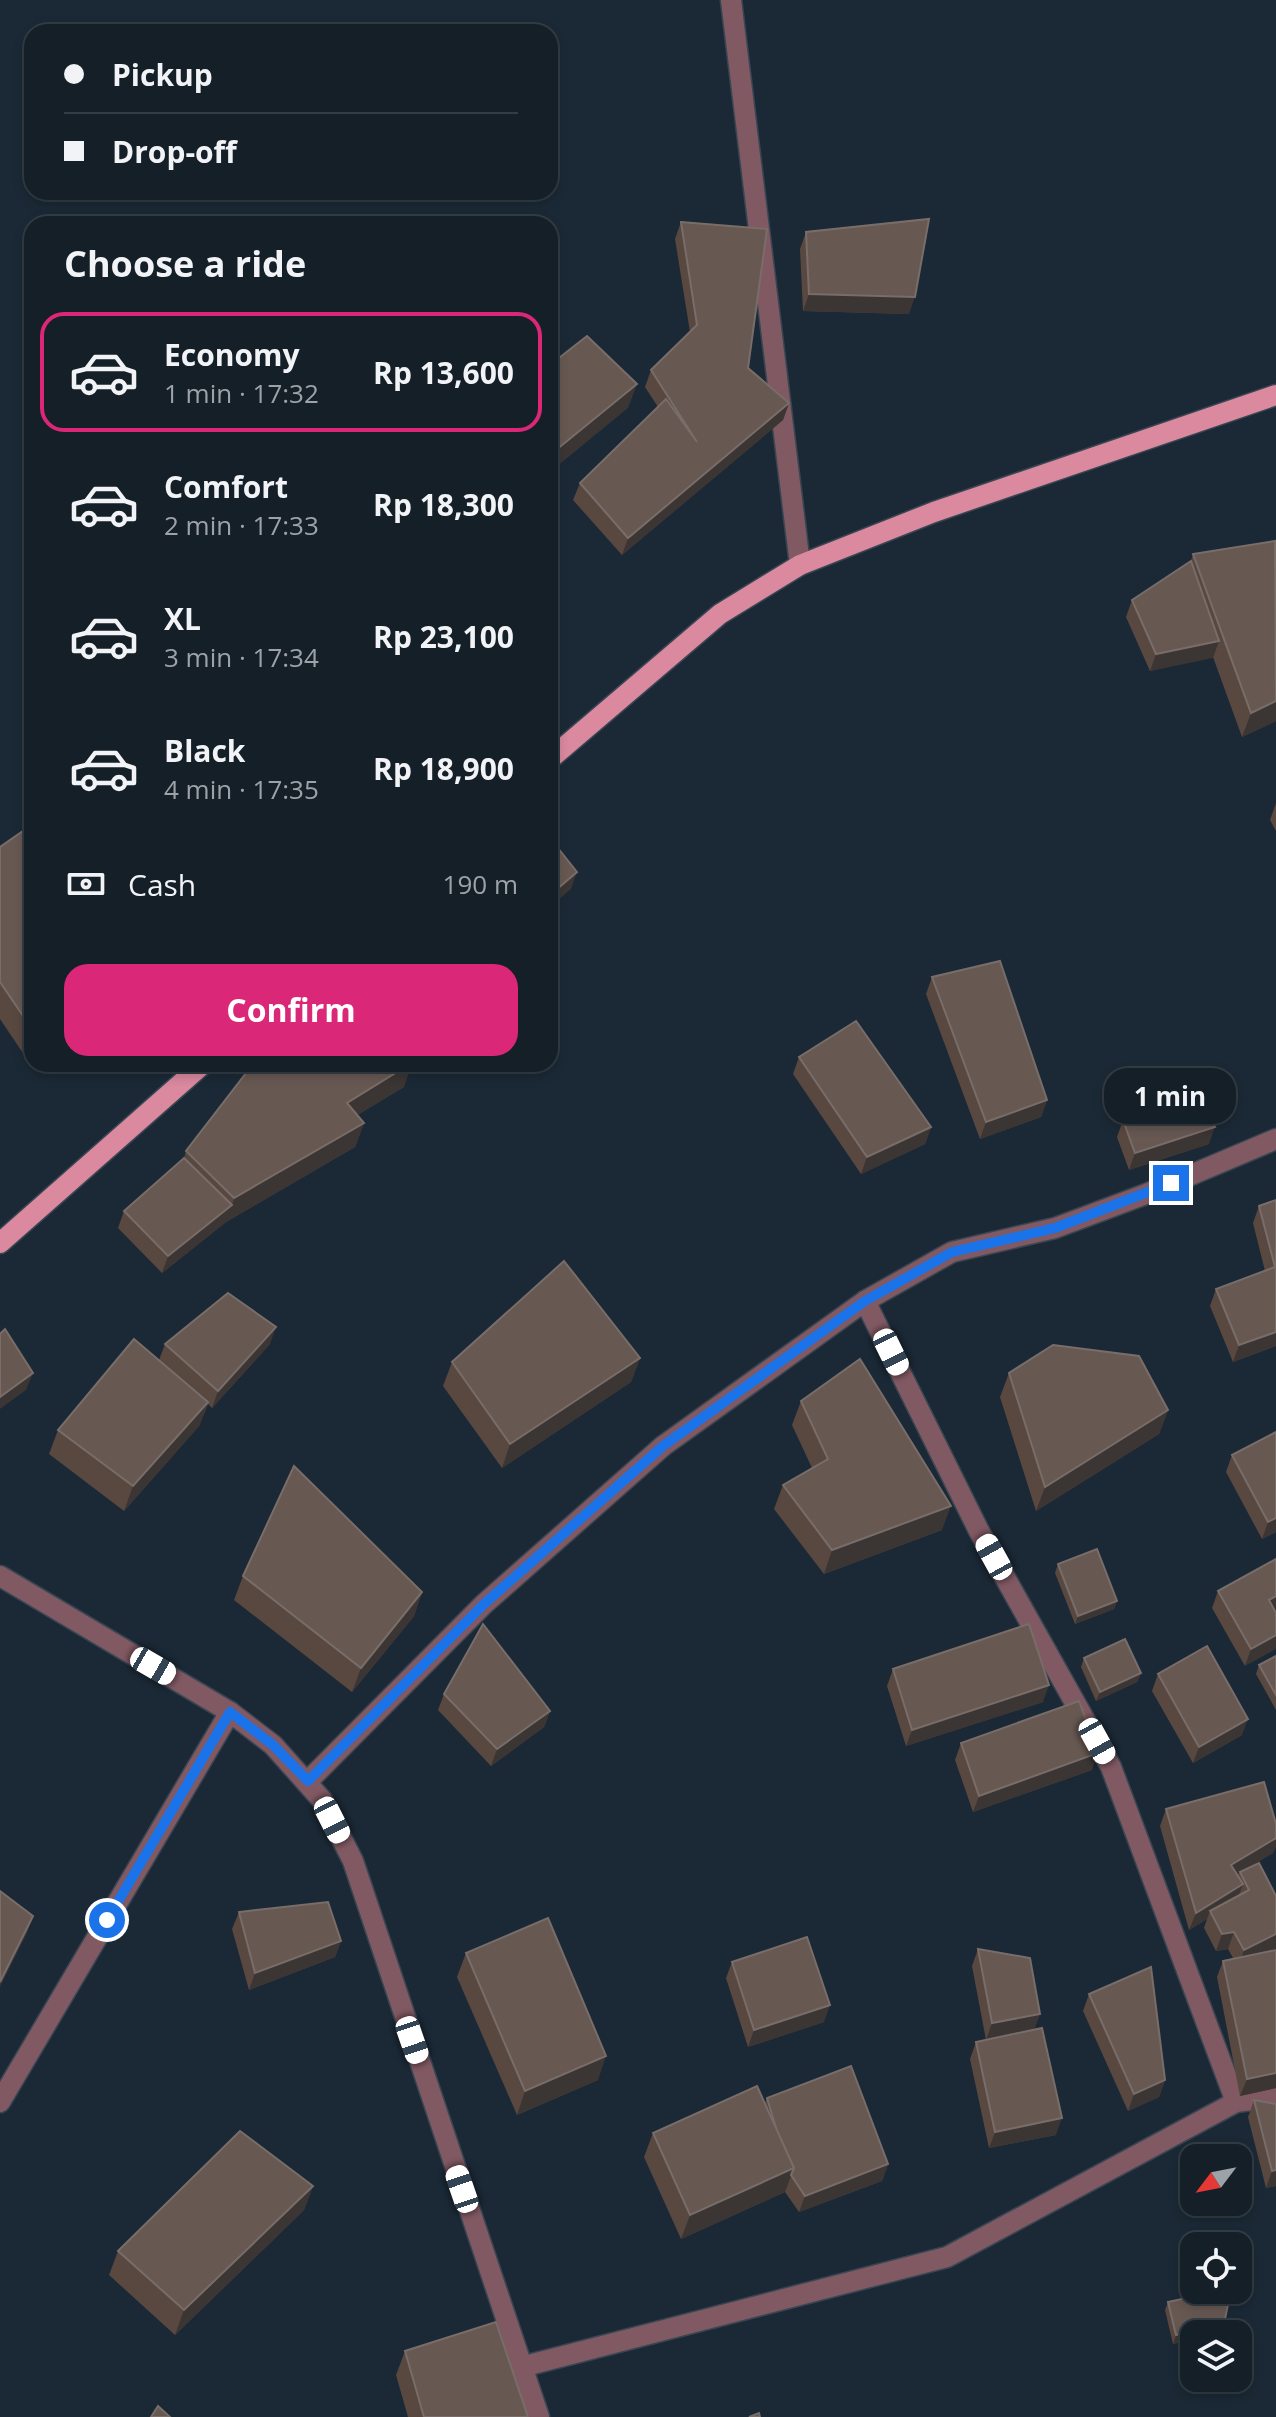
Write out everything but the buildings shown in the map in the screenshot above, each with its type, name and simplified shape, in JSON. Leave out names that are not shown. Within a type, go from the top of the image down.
[{"type":"main road","points":[[558,752],[720,614],[800,565],[934,512],[1276,395]]},
{"type":"main road","points":[[0,1243],[194,1072]]},
{"type":"street","points":[[731,0],[800,565]]},
{"type":"street","points":[[308,1781],[484,1604],[663,1446],[865,1301],[952,1252],[1055,1228],[1146,1194],[1276,1139]]},
{"type":"street","points":[[865,1301],[979,1531],[1111,1767],[1236,2102]]},
{"type":"street","points":[[0,1576],[230,1712],[273,1745],[322,1800],[353,1861],[539,2417]]},
{"type":"street","points":[[0,2102],[230,1712]]},
{"type":"street","points":[[521,2367],[947,2257],[1236,2102],[1276,2097]]},
{"type":"route","points":[[107,1920],[230,1712],[273,1745],[308,1781],[484,1604],[663,1446],[865,1301],[952,1252],[1055,1228],[1171,1183]]}]
